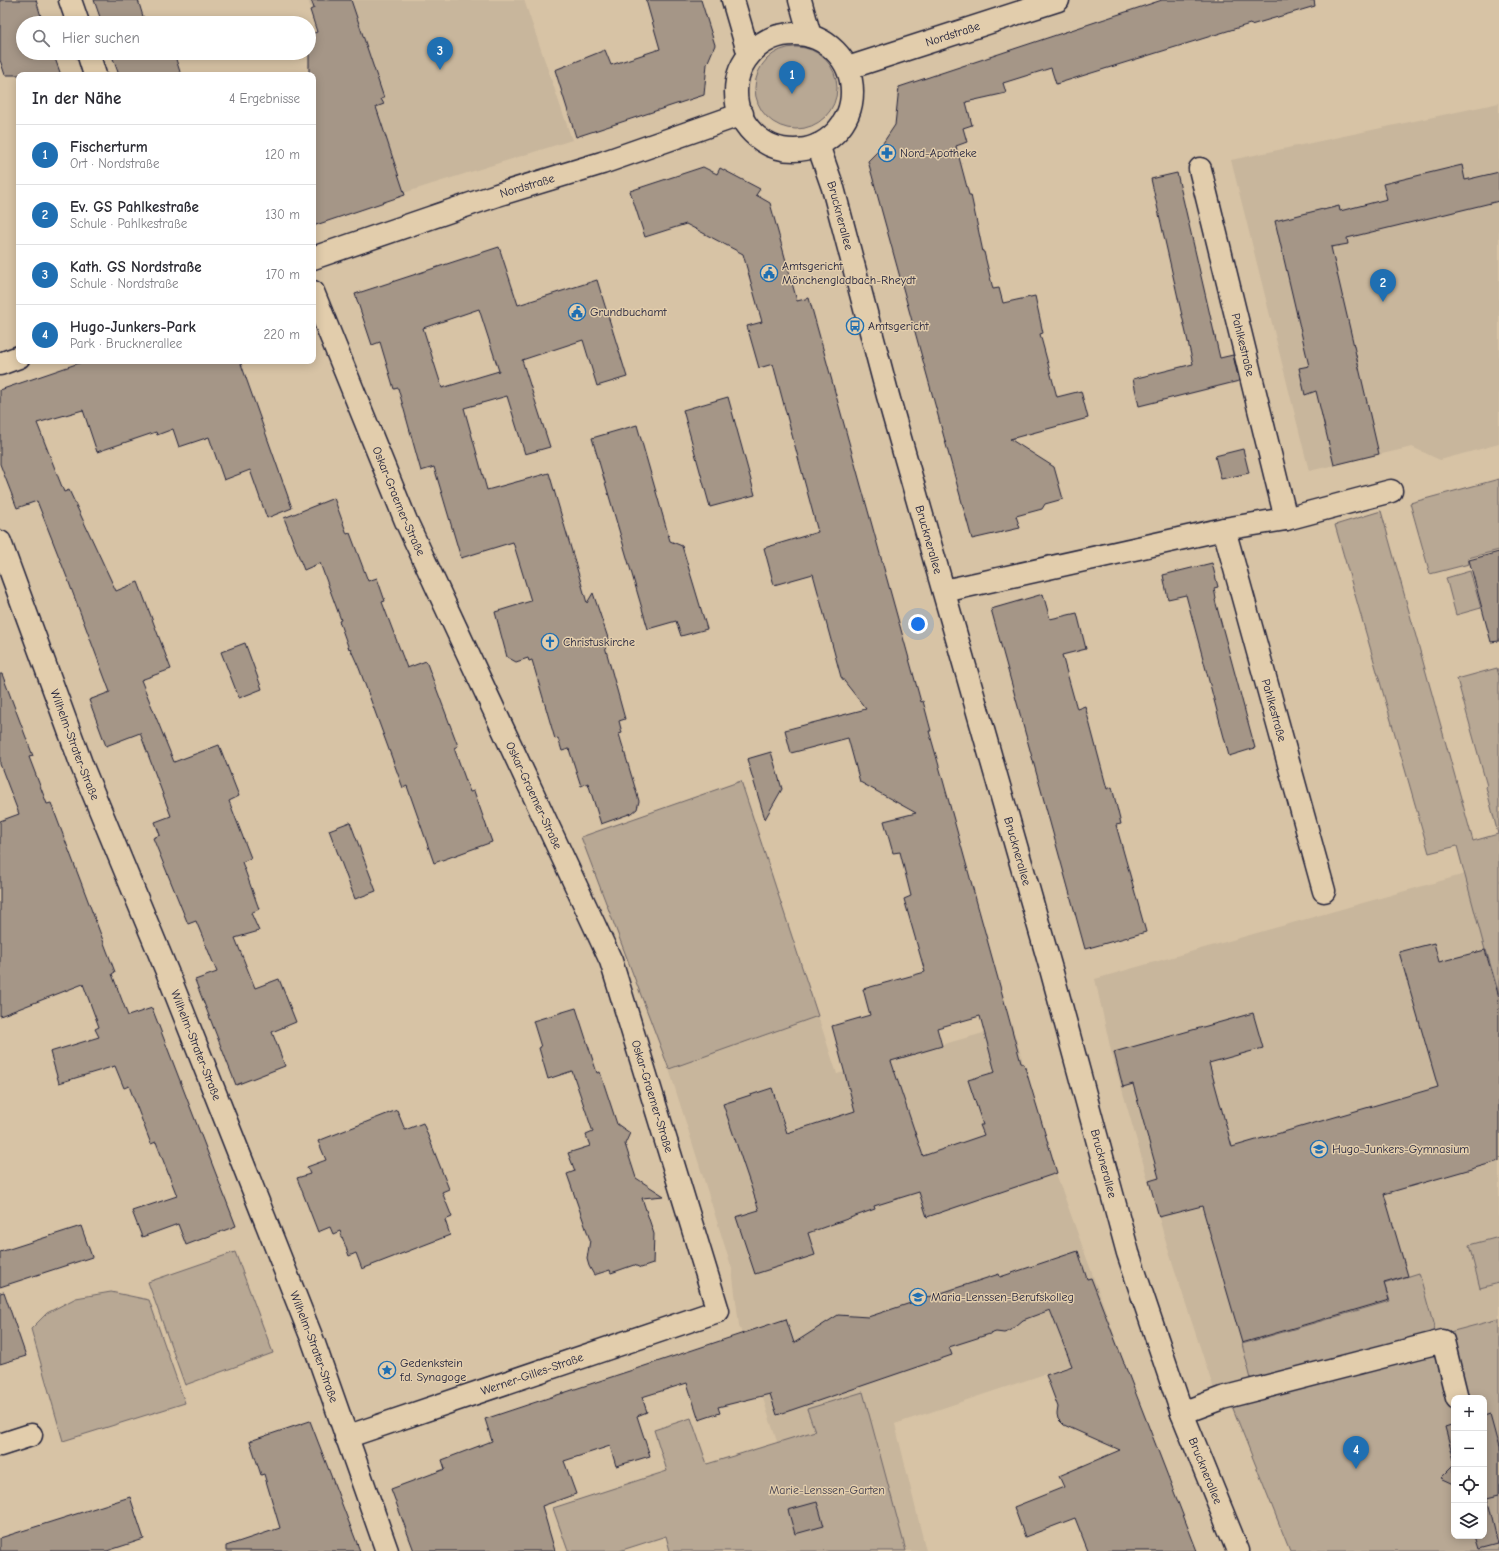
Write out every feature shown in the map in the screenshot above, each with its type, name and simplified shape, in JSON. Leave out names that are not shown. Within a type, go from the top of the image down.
[{"type":"street","points":[[70,0],[76,16]]},
{"type":"street","points":[[733,0],[749,55]]},
{"type":"street","points":[[800,0],[810,36]]},
{"type":"street","name":"Nordstraße","points":[[848,68],[1058,0]]},
{"type":"street","points":[[792,34],[810,36],[826,42],[839,53],[848,68],[853,86],[851,104],[845,121],[833,135],[818,145],[799,150],[780,148],[763,141],[749,128],[736,97],[737,82],[741,68],[749,55],[760,44],[774,37],[792,34]]},
{"type":"street","points":[[90,60],[94,72]]},
{"type":"street","name":"Nordstraße","points":[[316,257],[497,195],[602,164],[742,114]]},
{"type":"street","name":"Brucknerallee","points":[[818,145],[833,188],[888,396],[1049,962],[1128,1253],[1182,1413],[1238,1551]]},
{"type":"street","name":"Pahlkestraße","points":[[1200,169],[1286,519]]},
{"type":"street","name":"Oskar-Graemer-Straße","points":[[316,299],[406,521],[611,961],[718,1311]]},
{"type":"street","points":[[0,364],[16,358]]},
{"type":"street","points":[[944,591],[1224,529],[1286,519],[1391,492]]},
{"type":"street","name":"Pahlkestraße","points":[[1224,529],[1324,891]]},
{"type":"street","name":"Wilhelm-Strater-Straße","points":[[0,542],[82,766],[170,981],[313,1341],[387,1551]]},
{"type":"street","name":"Werner-Gilles-Straße","points":[[346,1437],[718,1311]]},
{"type":"street","points":[[1182,1413],[1222,1398],[1443,1341],[1456,1395]]},
{"type":"street","points":[[0,1445],[31,1434]]},
{"type":"shaded area","points":[[308,0],[524,0],[572,140],[375,202],[316,24],[316,16],[313,16]]},
{"type":"shaded area","points":[[1499,103],[1499,444],[1440,460],[1412,447],[1309,471],[1231,160]]},
{"type":"shaded area","name":"Hugo-Junkers-Gymnasium","points":[[1465,874],[1499,994],[1499,1319],[1215,1393],[1167,1246],[1111,1051],[1095,979]]},
{"type":"shaded area","name":"Maria-Lenssen-Berufskolleg","points":[[818,1016],[837,1074],[1012,1025],[1057,1176],[1119,1348],[895,1424],[926,1551],[729,1551],[783,1460],[739,1325],[732,1269],[669,1069]]},
{"type":"green space","points":[[796,47],[812,50],[825,59],[834,72],[837,88],[834,104],[825,117],[812,126],[796,129],[780,126],[767,117],[758,104],[755,88],[758,72],[767,59],[780,50]]},
{"type":"green space","points":[[1499,479],[1499,550],[1468,558],[1469,564],[1430,574],[1410,503]]},
{"type":"green space","points":[[1381,511],[1473,841],[1498,834],[1487,786],[1457,679],[1497,668],[1499,676],[1499,994],[1485,950],[1457,846],[1429,853],[1335,525]]},
{"type":"green space","points":[[1470,571],[1481,608],[1456,615],[1446,578]]},
{"type":"green space","points":[[741,781],[818,1016],[669,1069],[581,837]]},
{"type":"green space","points":[[1499,1237],[1499,1283],[1480,1288],[1469,1245]]},
{"type":"green space","points":[[235,1252],[273,1353],[185,1385],[148,1282]]},
{"type":"green space","points":[[1419,1273],[1436,1334],[1252,1383],[1242,1344],[1390,1301],[1384,1284]]},
{"type":"green space","points":[[111,1292],[149,1300],[185,1403],[63,1441],[31,1329],[47,1313],[76,1298]]},
{"type":"green space","points":[[1499,1319],[1499,1551],[1290,1551],[1226,1391]]},
{"type":"green space","name":"Marie-Lenssen-Garten","points":[[863,1392],[906,1551],[670,1551],[666,1536],[619,1551],[568,1551],[553,1508],[667,1471],[654,1430],[691,1418],[707,1464],[815,1431],[807,1409]]},
{"type":"building","points":[[0,0],[36,0],[41,16],[16,16],[16,60],[56,60],[60,72],[16,72],[16,75],[5,75],[0,60]]},
{"type":"building","points":[[94,0],[138,0],[143,16],[100,16]]},
{"type":"building","points":[[311,0],[351,0],[384,98],[381,99],[384,104],[376,107],[405,195],[316,225],[316,72],[309,72],[309,60],[316,60],[316,16],[312,16],[310,10],[314,8]]},
{"type":"building","points":[[646,0],[701,0],[715,45],[707,64],[704,95],[576,137],[555,70],[605,50],[611,65],[660,49]]},
{"type":"building","points":[[1162,0],[1314,0],[1315,6],[1251,25],[1250,24],[1056,84],[1051,68],[1003,83],[1006,93],[966,102],[972,125],[963,128],[967,142],[956,146],[969,195],[971,195],[983,252],[993,289],[999,288],[1003,303],[1035,296],[1043,333],[1040,334],[1057,397],[1081,391],[1088,418],[1010,439],[1054,467],[1063,499],[1045,504],[1042,509],[1016,516],[1020,528],[972,539],[868,161],[877,152],[895,125],[899,87]]},
{"type":"building","points":[[114,60],[176,60],[180,72],[118,72]]},
{"type":"building","points":[[1462,165],[1465,180],[1499,172],[1499,201],[1347,238],[1348,244],[1331,247],[1379,454],[1334,465],[1316,391],[1305,395],[1299,368],[1309,366],[1275,221],[1339,206],[1340,211],[1387,199],[1383,184]]},
{"type":"building","points":[[703,167],[717,174],[720,168],[760,189],[756,195],[770,203],[797,301],[809,298],[921,702],[923,701],[931,731],[929,731],[1021,1063],[1024,1064],[1057,1173],[927,1217],[919,1192],[874,1206],[875,1209],[808,1233],[815,1255],[755,1274],[736,1217],[759,1210],[723,1104],[772,1088],[787,1133],[855,1111],[832,1026],[870,1015],[863,989],[925,972],[904,899],[911,896],[900,852],[893,853],[884,821],[916,813],[860,782],[848,738],[791,753],[785,730],[866,709],[841,677],[813,574],[774,585],[764,548],[818,532],[773,364],[759,368],[747,326],[762,322],[743,254],[686,224],[645,237],[630,191]],"holes":[[[980,1016],[995,1072],[968,1080],[983,1125],[980,1125],[984,1135],[923,1156],[891,1061],[942,1046],[937,1028]]]},
{"type":"building","points":[[1177,173],[1220,358],[1233,355],[1239,381],[1139,406],[1133,379],[1193,364],[1151,179]]},
{"type":"building","points":[[499,247],[518,305],[597,280],[627,377],[597,386],[583,340],[522,360],[550,447],[525,454],[507,396],[464,408],[487,490],[549,473],[587,603],[593,593],[609,641],[604,643],[625,719],[619,721],[622,733],[619,734],[639,801],[637,809],[632,813],[601,824],[588,783],[581,786],[569,749],[562,751],[558,738],[555,739],[532,660],[529,661],[528,658],[516,662],[507,657],[495,612],[531,601],[513,542],[461,558],[434,467],[421,471],[398,388],[394,389],[380,342],[372,345],[355,294]],"holes":[[[479,309],[499,371],[442,388],[423,328]]]},
{"type":"building","points":[[76,364],[241,364],[292,508],[267,518],[250,470],[224,480],[209,437],[179,447],[173,429],[157,435],[156,432],[97,452],[83,410],[37,423],[64,492],[69,490],[116,591],[138,582],[171,669],[141,680],[174,762],[219,745],[239,796],[229,801],[251,858],[242,862],[259,909],[251,913],[259,931],[235,938],[255,988],[279,979],[296,1022],[272,1032],[285,1066],[236,1085],[195,980],[217,972],[196,921],[188,924],[153,838],[160,835],[155,822],[171,816],[140,733],[106,746],[89,700],[110,692],[68,580],[37,501],[17,508],[0,464],[0,390]]},
{"type":"building","points":[[728,397],[755,495],[710,507],[683,410]]},
{"type":"building","points":[[637,425],[670,541],[682,546],[707,629],[681,636],[676,621],[648,629],[592,438]]},
{"type":"building","points":[[1243,449],[1249,473],[1221,479],[1215,456]]},
{"type":"building","points":[[334,498],[347,534],[350,533],[368,581],[377,578],[385,601],[382,602],[407,668],[426,661],[458,746],[454,748],[470,792],[474,791],[492,842],[434,863],[407,786],[403,788],[359,668],[350,648],[349,649],[339,621],[341,620],[320,563],[304,570],[284,518]]},
{"type":"building","points":[[1499,552],[1499,641],[1491,642],[1469,560]]},
{"type":"building","points":[[1212,563],[1218,587],[1214,588],[1215,600],[1255,748],[1229,756],[1186,595],[1168,599],[1163,575]]},
{"type":"building","points":[[1043,594],[1050,619],[1077,613],[1086,649],[1062,655],[1077,709],[1085,706],[1107,789],[1112,787],[1121,824],[1116,825],[1146,932],[1085,949],[991,609]]},
{"type":"building","points":[[245,643],[262,689],[239,698],[221,652]]},
{"type":"building","points":[[0,674],[2,674],[33,756],[29,757],[47,804],[51,803],[115,972],[112,974],[128,1016],[152,1008],[236,1226],[186,1245],[178,1224],[142,1237],[132,1211],[177,1196],[156,1142],[151,1144],[129,1086],[124,1088],[115,1066],[59,1083],[50,1052],[99,1037],[95,1029],[99,1027],[83,984],[0,1016],[0,821],[19,814],[0,764]]},
{"type":"building","points":[[771,752],[782,789],[765,819],[747,759]]},
{"type":"building","points":[[350,822],[376,891],[355,899],[329,830]]},
{"type":"building","points":[[1434,943],[1439,962],[1485,950],[1499,997],[1499,1161],[1384,1194],[1408,1276],[1384,1283],[1389,1300],[1242,1343],[1202,1206],[1159,1217],[1149,1181],[1159,1178],[1133,1084],[1123,1087],[1114,1052],[1253,1013],[1263,1048],[1209,1063],[1232,1147],[1438,1087],[1399,952]]},
{"type":"building","points":[[576,1008],[597,1073],[600,1072],[617,1124],[630,1133],[625,1144],[636,1178],[664,1196],[642,1198],[654,1234],[653,1264],[641,1268],[634,1265],[611,1273],[610,1270],[594,1275],[587,1259],[590,1240],[567,1174],[575,1171],[568,1153],[590,1146],[586,1135],[593,1132],[572,1071],[548,1079],[539,1048],[541,1047],[533,1021]]},
{"type":"building","points":[[397,1110],[405,1130],[423,1123],[449,1189],[442,1192],[452,1217],[445,1220],[450,1235],[362,1269],[356,1253],[349,1256],[340,1231],[333,1234],[330,1227],[318,1232],[297,1178],[310,1174],[307,1167],[326,1160],[318,1141]]},
{"type":"building","points":[[81,1226],[92,1257],[0,1287],[0,1252]]},
{"type":"building","points":[[1078,1251],[1087,1279],[1091,1278],[1197,1551],[1088,1551],[1075,1518],[1025,1537],[1014,1507],[1064,1487],[1059,1476],[1120,1450],[1064,1425],[1058,1419],[1058,1407],[1046,1375],[1072,1366],[1050,1310],[1023,1320],[1010,1331],[1004,1333],[996,1332],[949,1347],[952,1355],[777,1415],[770,1394],[718,1407],[720,1413],[699,1420],[687,1383],[642,1397],[647,1412],[637,1416],[650,1456],[616,1466],[610,1446],[564,1461],[576,1494],[542,1506],[555,1551],[414,1551],[391,1489],[445,1469],[442,1460],[492,1441],[485,1419],[786,1319],[794,1343],[838,1315],[868,1317],[999,1274],[1000,1277]]},
{"type":"building","points":[[4,1292],[26,1356],[0,1364],[0,1293]]},
{"type":"building","points":[[1490,1415],[1499,1448],[1499,1494],[1487,1497],[1487,1431],[1487,1416]]},
{"type":"building","points":[[310,1421],[360,1551],[226,1551],[226,1546],[280,1528],[264,1474],[261,1475],[250,1441]]},
{"type":"building","points":[[1451,1425],[1451,1449],[1445,1427]]},
{"type":"building","points":[[1451,1468],[1451,1483],[1441,1478]]},
{"type":"building","points":[[130,1497],[144,1539],[107,1551],[0,1551],[0,1538]]},
{"type":"building","points":[[1487,1497],[1498,1544],[1479,1549],[1476,1539],[1487,1539]]},
{"type":"building","points":[[817,1502],[824,1526],[795,1534],[788,1510]]},
{"type":"place","name":"Kath. GS Nordstraße","points":[[440,70]]},
{"type":"place","name":"Fischerturm","points":[[792,94]]},
{"type":"place","name":"Nord-Apotheke","points":[[887,153]]},
{"type":"place","name":"Amtsgericht Mönchengladbach-Rheydt","points":[[769,273]]},
{"type":"place","name":"Ev. GS Pahlkestraße","points":[[1383,302]]},
{"type":"place","name":"Grundbuchamt","points":[[577,312]]},
{"type":"place","name":"Amtsgericht","points":[[855,326]]},
{"type":"place","name":"Christuskirche","points":[[550,642]]},
{"type":"place","name":"Hugo-Junkers-Gymnasium","points":[[1319,1149]]},
{"type":"place","name":"Maria-Lenssen-Berufskolleg","points":[[918,1297]]},
{"type":"place","name":"Gedenkstein f.d. Synagoge","points":[[387,1370]]},
{"type":"place","name":"Hugo-Junkers-Park","points":[[1356,1469]]}]
